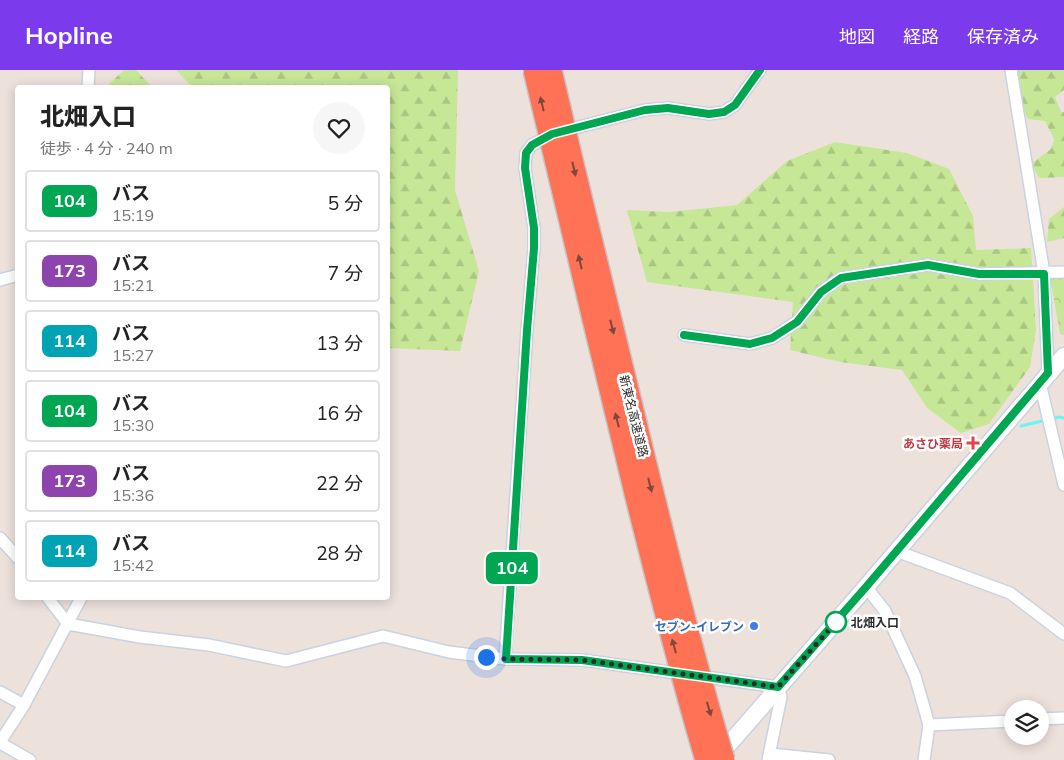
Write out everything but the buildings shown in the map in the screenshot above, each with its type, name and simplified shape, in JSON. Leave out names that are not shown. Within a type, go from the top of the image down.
[{"type":"highway","name":"新東名高速道路","points":[[534,70],[636,498],[706,760]]},
{"type":"highway","name":"新東名高速道路","points":[[551,70],[662,533],[724,760]]},
{"type":"street","points":[[88,85],[89,70]]},
{"type":"street","points":[[506,659],[534,248],[534,228],[525,168],[526,153],[532,145],[552,134],[645,110],[668,108],[709,114],[724,112],[735,105],[760,70]]},
{"type":"street","points":[[1011,70],[1044,274],[1044,378],[1064,485]]},
{"type":"street","points":[[684,335],[750,344],[772,338],[797,322],[821,292],[841,278],[928,265],[979,274],[1044,274],[1064,272]]},
{"type":"street","points":[[0,280],[15,276]]},
{"type":"street","points":[[715,760],[1064,356]]},
{"type":"street","points":[[0,538],[15,555]]},
{"type":"street","points":[[896,551],[1010,593],[1064,634]]},
{"type":"street","points":[[866,587],[885,612],[915,676],[929,725],[924,760]]},
{"type":"street","points":[[50,600],[68,624],[209,645],[286,661],[382,636],[448,652],[506,659],[582,660],[778,687]]},
{"type":"street","points":[[30,760],[0,742],[24,706],[80,600]]},
{"type":"street","points":[[778,687],[781,697],[769,757],[829,760]]},
{"type":"street","points":[[0,692],[24,706]]},
{"type":"street","points":[[1049,719],[1064,718]]},
{"type":"street","points":[[929,725],[1004,721]]},
{"type":"green space","points":[[124,70],[136,70],[150,85],[108,85]]},
{"type":"green space","points":[[176,70],[458,70],[455,190],[479,271],[460,351],[390,348],[390,85],[190,85]]},
{"type":"green space","points":[[1015,70],[1064,70],[1064,90],[1055,97],[1061,112],[1064,112],[1064,177],[1039,178],[1031,164],[1051,149],[1054,139],[1045,121],[1028,119],[1019,104]]},
{"type":"green space","points":[[835,142],[907,153],[949,169],[973,216],[976,250],[1031,248],[1036,330],[1030,367],[989,424],[961,433],[927,408],[902,370],[840,362],[790,350],[793,302],[647,282],[627,210],[670,212],[737,205],[787,161]]},
{"type":"green space","points":[[1064,207],[1064,238],[1047,242],[1049,219]]},
{"type":"green space","points":[[1064,276],[1064,335],[1060,334],[1050,277]]},
{"type":"waterway","points":[[1021,426],[1059,417],[1064,418]]},
{"type":"bus line","name":"104","points":[[684,335],[750,344],[772,338],[797,322],[821,292],[841,278],[928,265],[979,274],[1044,274],[1048,373],[1022,406],[778,687],[582,660],[506,659],[534,248],[534,228],[525,168],[526,153],[532,145],[552,134],[645,110],[668,108],[709,114],[724,112],[735,105],[760,70]]},
{"type":"place","name":"あさひ薬局","points":[[973,443]]},
{"type":"place","name":"北畑入口","points":[[836,622]]},
{"type":"place","name":"セブン-イレブン","points":[[754,626]]},
{"type":"route","points":[[486,657],[582,660],[778,687],[836,622]]}]
